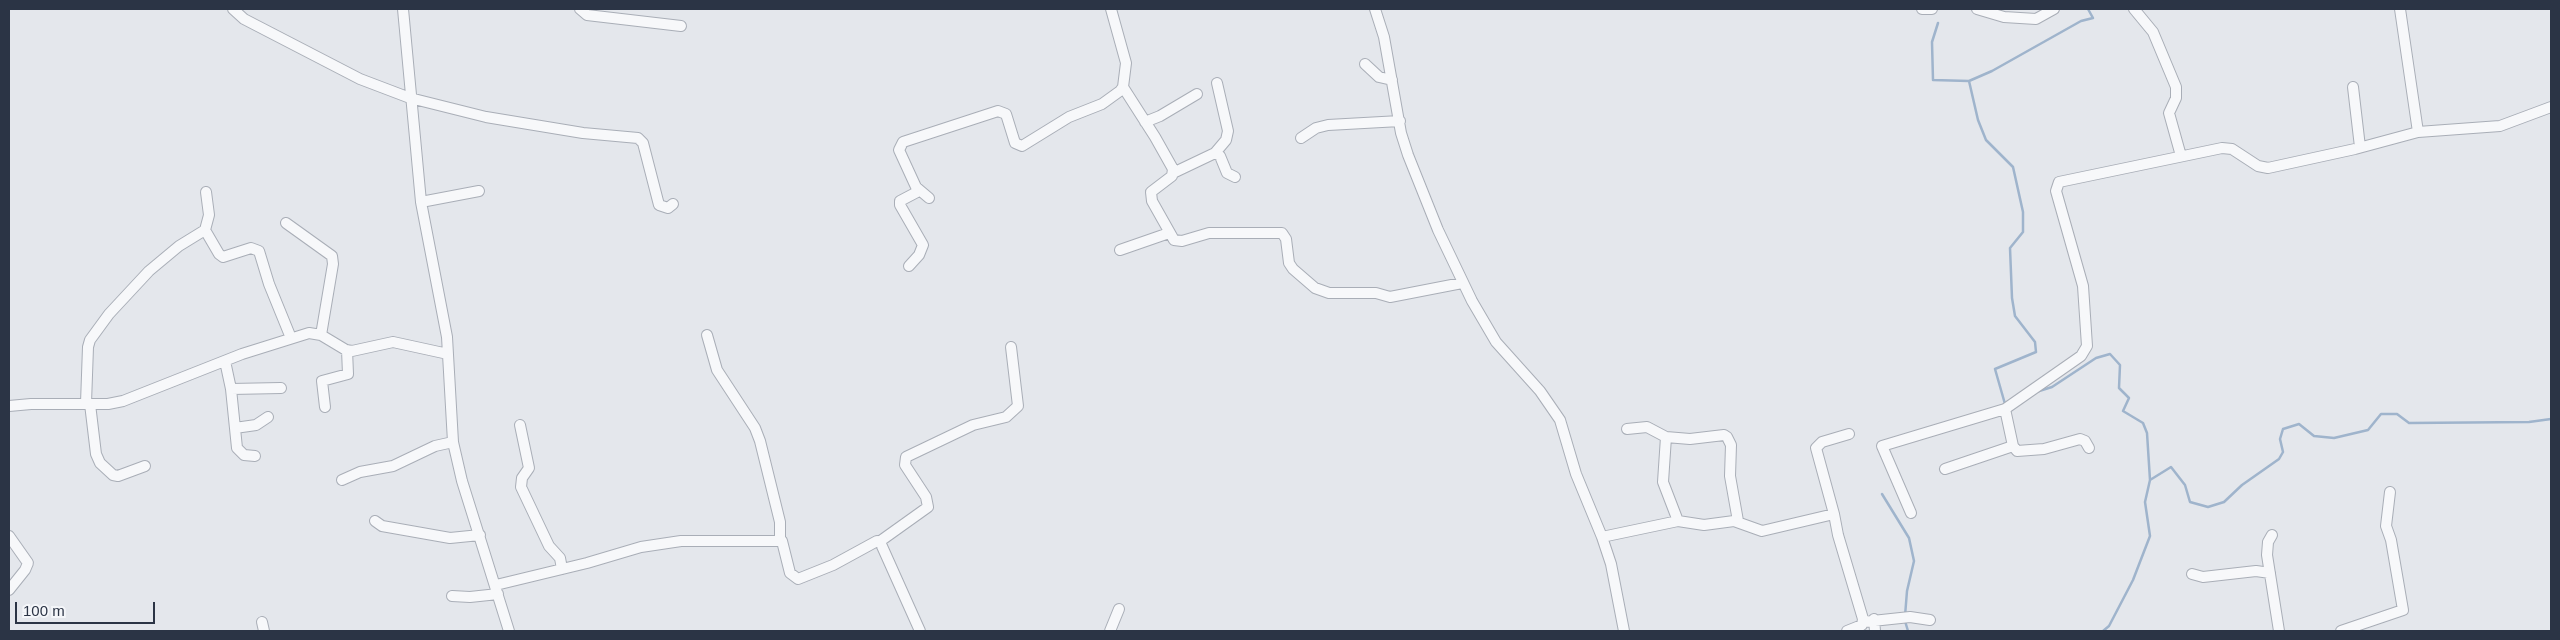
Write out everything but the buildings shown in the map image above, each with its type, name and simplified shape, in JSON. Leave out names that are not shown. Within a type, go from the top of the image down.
[{"type":"street","points":[[232,9],[244,19],[360,79],[410,98],[486,117],[583,132],[638,138],[642,143],[659,205],[665,208],[673,204]]},
{"type":"street","points":[[403,9],[421,202],[447,337],[453,442],[462,481],[497,589],[508,631]]},
{"type":"street","points":[[580,9],[587,16],[681,26]]},
{"type":"street","points":[[1111,9],[1126,63],[1123,87],[1171,165],[1173,173]]},
{"type":"street","points":[[1375,9],[1384,37],[1408,155],[1462,283],[1496,342],[1540,390],[1557,414],[1576,474],[1602,537],[1614,576],[1624,631]]},
{"type":"street","points":[[1922,9],[1932,9]]},
{"type":"street","points":[[1977,9],[2004,17],[2036,19],[2054,9]]},
{"type":"street","points":[[2134,9],[2153,32],[2176,87],[2176,98],[2169,113],[2181,156]]},
{"type":"street","points":[[2400,9],[2418,132]]},
{"type":"street","points":[[1366,64],[1379,77],[1392,80]]},
{"type":"street","points":[[1217,83],[1228,131],[1226,140],[1215,153],[1173,173],[1172,176],[1151,192],[1152,201],[1174,240],[1182,241],[1209,233],[1282,233],[1287,246],[1289,263],[1293,270],[1315,288],[1329,293],[1376,293],[1390,297],[1462,283]]},
{"type":"street","points":[[929,198],[919,191],[899,150],[903,142],[998,111],[1006,114],[1015,143],[1022,146],[1069,117],[1102,104],[1123,87]]},
{"type":"street","points":[[2353,87],[2360,147]]},
{"type":"street","points":[[1145,122],[1160,116],[1197,94]]},
{"type":"street","points":[[1911,513],[1882,446],[2006,409],[2081,356],[2087,346],[2083,286],[2056,184],[2181,156],[2228,148],[2258,166],[2268,168],[2418,132],[2492,127],[2551,108]]},
{"type":"street","points":[[1301,138],[1316,128],[1400,121]]},
{"type":"street","points":[[1215,153],[1220,156],[1228,173],[1235,177]]},
{"type":"street","points":[[421,202],[479,191]]},
{"type":"street","points":[[909,266],[919,255],[923,245],[900,205],[900,201],[919,191]]},
{"type":"street","points":[[145,466],[118,476],[113,475],[100,463],[96,454],[88,404],[90,340],[109,314],[149,271],[179,246],[204,230],[209,215],[206,192]]},
{"type":"street","points":[[286,223],[332,256],[333,264],[322,335]]},
{"type":"street","points":[[204,230],[223,257],[251,248],[259,251],[268,284],[291,338]]},
{"type":"street","points":[[1120,250],[1169,233]]},
{"type":"street","points":[[9,406],[31,404],[108,404],[123,401],[225,361],[309,333],[322,335],[347,350],[394,342],[448,354]]},
{"type":"street","points":[[707,335],[718,370],[755,428],[760,441],[780,522],[780,540],[785,546],[790,573],[798,578],[832,565],[873,541],[879,542],[928,507],[926,497],[905,465],[906,457],[973,424],[1002,419],[1018,406],[1011,347]]},
{"type":"street","points":[[325,407],[322,381],[348,374],[347,350]]},
{"type":"street","points":[[225,361],[231,390],[238,450],[244,455],[255,456]]},
{"type":"street","points":[[231,390],[281,388]]},
{"type":"street","points":[[2006,409],[2013,446],[2017,451],[2044,449],[2080,439],[2085,440],[2089,448]]},
{"type":"street","points":[[235,428],[256,425],[268,417]]},
{"type":"street","points":[[520,425],[529,468],[522,478],[521,487],[549,546],[560,558],[562,569]]},
{"type":"street","points":[[1627,429],[1647,427],[1666,437],[1690,439],[1724,435],[1728,437],[1731,446],[1730,476],[1738,521]]},
{"type":"street","points":[[1849,434],[1822,442],[1816,448],[1862,622]]},
{"type":"street","points":[[1666,437],[1663,482],[1678,520]]},
{"type":"street","points":[[342,480],[360,472],[375,471],[393,466],[435,446],[453,442]]},
{"type":"street","points":[[1945,469],[2013,446]]},
{"type":"street","points":[[2341,631],[2403,610],[2386,522],[2390,492]]},
{"type":"street","points":[[1602,537],[1678,520],[1704,525],[1738,521],[1762,531],[1834,514]]},
{"type":"street","points":[[375,521],[382,526],[450,538],[480,535]]},
{"type":"street","points":[[2272,535],[2266,550],[2273,607],[2279,631]]},
{"type":"street","points":[[9,536],[28,562],[26,570],[9,590]]},
{"type":"street","points":[[452,596],[470,598],[641,547],[662,544],[780,540]]},
{"type":"street","points":[[879,542],[909,602],[920,631]]},
{"type":"street","points":[[2192,574],[2203,577],[2256,571],[2270,573]]},
{"type":"street","points":[[1110,631],[1119,609]]},
{"type":"street","points":[[1846,631],[1858,627],[1862,622],[1874,619],[1910,617],[1930,620]]},
{"type":"street","points":[[1874,619],[1875,631]]},
{"type":"waterway","points":[[1938,23],[1932,42],[1933,80],[1969,81],[1992,71],[2081,21],[2093,18],[2088,9]]},
{"type":"waterway","points":[[1969,81],[1978,120],[1986,140],[2013,167],[2023,212],[2023,232],[2010,248],[2012,298],[2015,316],[2035,342],[2036,352],[1995,369],[2005,404]]},
{"type":"waterway","points":[[2036,392],[2052,387],[2096,358],[2110,354],[2120,365],[2119,388],[2129,398],[2123,411],[2143,423],[2147,433],[2150,480]]},
{"type":"waterway","points":[[2103,631],[2109,626],[2133,580],[2150,536],[2145,502],[2150,480],[2171,467],[2185,485],[2190,502],[2208,507],[2224,502],[2242,485],[2279,459],[2283,452],[2280,439],[2283,429],[2299,424],[2314,436],[2334,438],[2368,430],[2381,414],[2397,414],[2409,423],[2529,422],[2551,419]]},
{"type":"waterway","points":[[1882,494],[1909,538],[1914,561],[1907,591],[1905,616]]},
{"type":"waterway","points":[[1905,621],[1908,631]]}]
